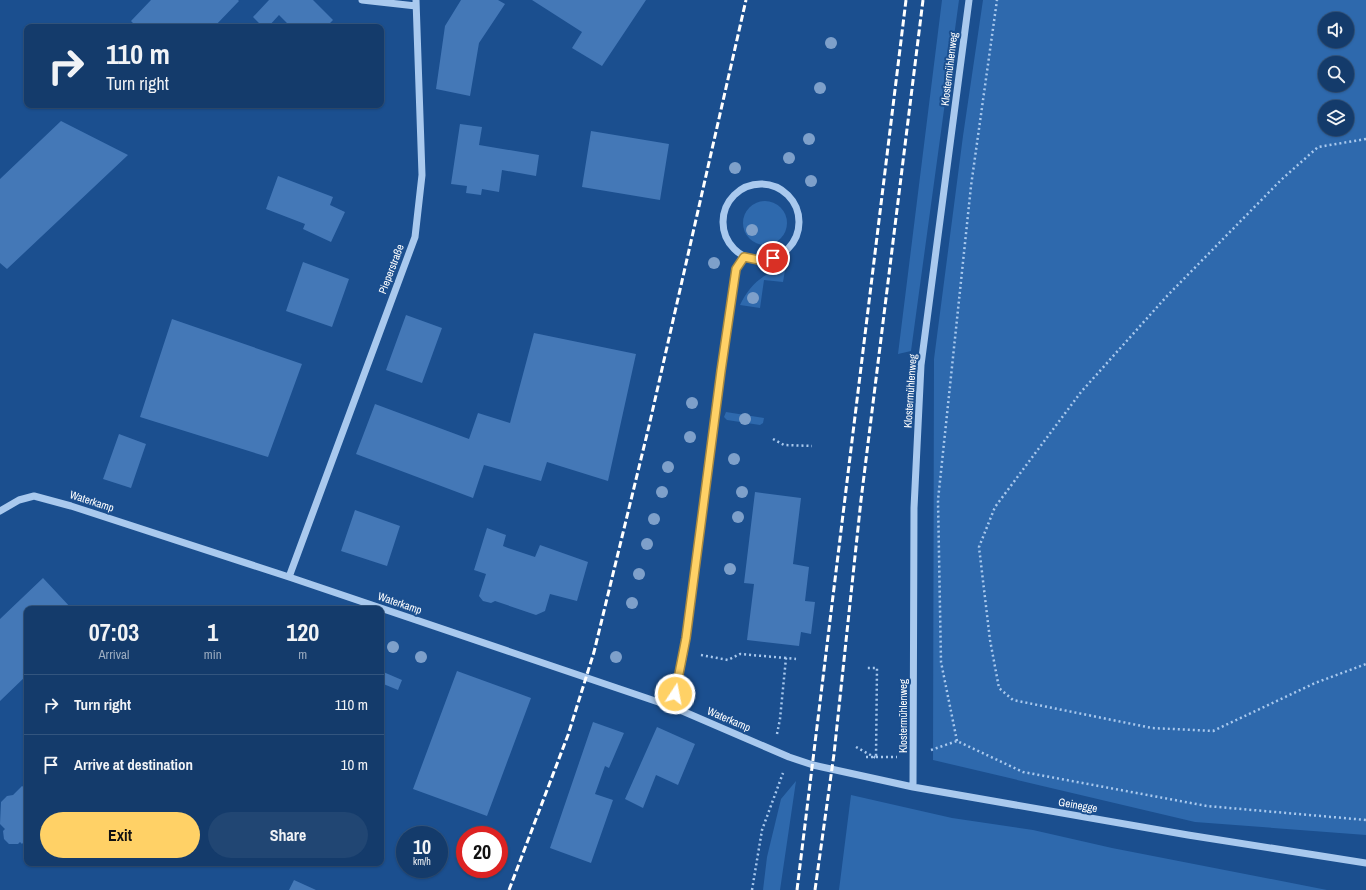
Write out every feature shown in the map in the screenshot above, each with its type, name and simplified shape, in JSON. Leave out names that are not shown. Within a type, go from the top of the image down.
[{"type":"street","name":"Pieperstraße","points":[[289,577],[414,237],[422,175],[416,3],[362,0]]},
{"type":"street","name":"Klostermühlenweg","points":[[913,786],[914,508],[921,365],[969,0]]},
{"type":"street","points":[[759,184],[778,188],[793,201],[800,220],[796,239],[783,254],[764,261],[744,257],[729,244],[723,225],[727,206],[740,190],[759,184]]},
{"type":"street","points":[[673,707],[684,653],[736,269],[744,257]]},
{"type":"street","name":"Waterkamp","points":[[0,511],[19,500],[34,496],[71,506],[375,606]]},
{"type":"street","name":"Waterkamp","points":[[384,609],[673,707],[788,757]]},
{"type":"street","name":"Geinegge","points":[[788,757],[813,765],[913,786],[1188,835],[1366,863]]},
{"type":"path","points":[[957,741],[941,662],[938,500],[971,186],[997,0]]},
{"type":"path","points":[[1366,139],[1318,147],[1281,180],[1167,296],[1076,398],[995,507],[979,547],[990,640],[999,688],[1013,700],[1152,728],[1213,731],[1314,683],[1359,668],[1366,664]]},
{"type":"path","points":[[773,439],[784,446],[812,446]]},
{"type":"path","points":[[684,653],[728,660],[740,654],[796,659]]},
{"type":"path","points":[[772,750],[780,718],[786,658]]},
{"type":"path","points":[[865,668],[877,668],[876,758]]},
{"type":"path","points":[[861,757],[876,758],[914,756],[957,741],[1023,772],[1207,806],[1366,820]]},
{"type":"path","points":[[856,747],[876,758]]},
{"type":"path","points":[[752,890],[762,830],[788,757]]},
{"type":"shaded area","points":[[942,0],[959,0],[911,351],[898,354]]},
{"type":"shaded area","points":[[983,0],[1366,0],[1366,835],[1195,822],[933,760],[934,359],[963,136]]},
{"type":"shaded area","points":[[761,201],[769,201],[774,202],[781,207],[786,214],[786,232],[781,239],[774,244],[761,245],[753,242],[746,235],[743,227],[743,219],[746,211],[753,204]]},
{"type":"shaded area","points":[[776,270],[785,270],[783,282],[764,280],[760,308],[740,305],[750,288],[764,276]]},
{"type":"shaded area","points":[[726,412],[764,418],[763,423],[760,425],[727,420],[724,417]]},
{"type":"shaded area","points":[[796,781],[780,890],[763,890],[767,857],[781,799]]},
{"type":"shaded area","points":[[851,795],[952,818],[1033,830],[1112,848],[1327,890],[839,890]]},
{"type":"building","points":[[151,0],[239,1],[217,24],[134,24],[131,21]]},
{"type":"building","points":[[269,0],[313,0],[333,20],[329,24],[288,24],[279,15],[271,24],[260,24],[253,17]]},
{"type":"building","points":[[461,0],[498,0],[505,4],[479,43],[470,96],[436,89],[445,26]]},
{"type":"building","points":[[532,0],[646,0],[602,66],[572,48],[582,32]]},
{"type":"building","points":[[61,121],[128,155],[7,269],[0,263],[0,179]]},
{"type":"building","points":[[460,124],[482,127],[479,145],[539,155],[536,176],[502,170],[499,192],[482,189],[481,195],[466,193],[467,186],[451,184]]},
{"type":"building","points":[[591,131],[669,144],[660,200],[582,187]]},
{"type":"building","points":[[278,176],[333,197],[330,205],[345,212],[331,242],[303,229],[305,224],[266,209]]},
{"type":"building","points":[[303,262],[349,279],[332,327],[286,311]]},
{"type":"building","points":[[406,315],[442,328],[422,383],[386,370]]},
{"type":"building","points":[[172,319],[302,364],[268,457],[140,417]]},
{"type":"building","points":[[534,333],[636,354],[608,481],[547,462],[541,481],[484,465],[473,498],[356,454],[375,404],[469,439],[478,413],[510,423]]},
{"type":"building","points":[[119,434],[146,444],[131,488],[103,479]]},
{"type":"building","points":[[755,492],[801,498],[793,564],[809,567],[805,601],[815,602],[811,634],[801,632],[799,646],[747,640],[754,584],[744,583]]},
{"type":"building","points":[[355,510],[400,526],[387,566],[341,551]]},
{"type":"building","points":[[487,528],[506,535],[503,546],[508,548],[535,557],[540,545],[588,562],[577,601],[550,594],[545,611],[536,615],[495,601],[491,603],[483,601],[479,596],[486,574],[474,570]]},
{"type":"building","points":[[43,578],[69,606],[24,606],[24,678],[0,701],[0,619]]},
{"type":"building","points":[[457,671],[531,698],[487,816],[413,789]]},
{"type":"building","points":[[384,672],[402,680],[398,690],[384,684]]},
{"type":"building","points":[[593,722],[624,733],[609,768],[605,766],[595,794],[613,800],[591,863],[550,848]]},
{"type":"building","points":[[657,727],[695,744],[678,785],[656,775],[643,808],[625,799]]},
{"type":"building","points":[[22,786],[24,787],[24,842],[22,844],[20,842],[18,844],[9,844],[4,839],[3,831],[5,829],[0,824],[1,802],[7,796],[13,795]]},
{"type":"building","points":[[294,880],[316,890],[289,890]]},
{"type":"railway","points":[[509,890],[568,735],[594,652],[649,426],[746,0]]},
{"type":"railway","points":[[797,890],[906,0]]},
{"type":"railway","points":[[815,890],[834,754],[861,500],[923,0]]},
{"type":"route","points":[[675,694],[684,653],[736,269],[744,257],[764,261],[773,258]]}]
